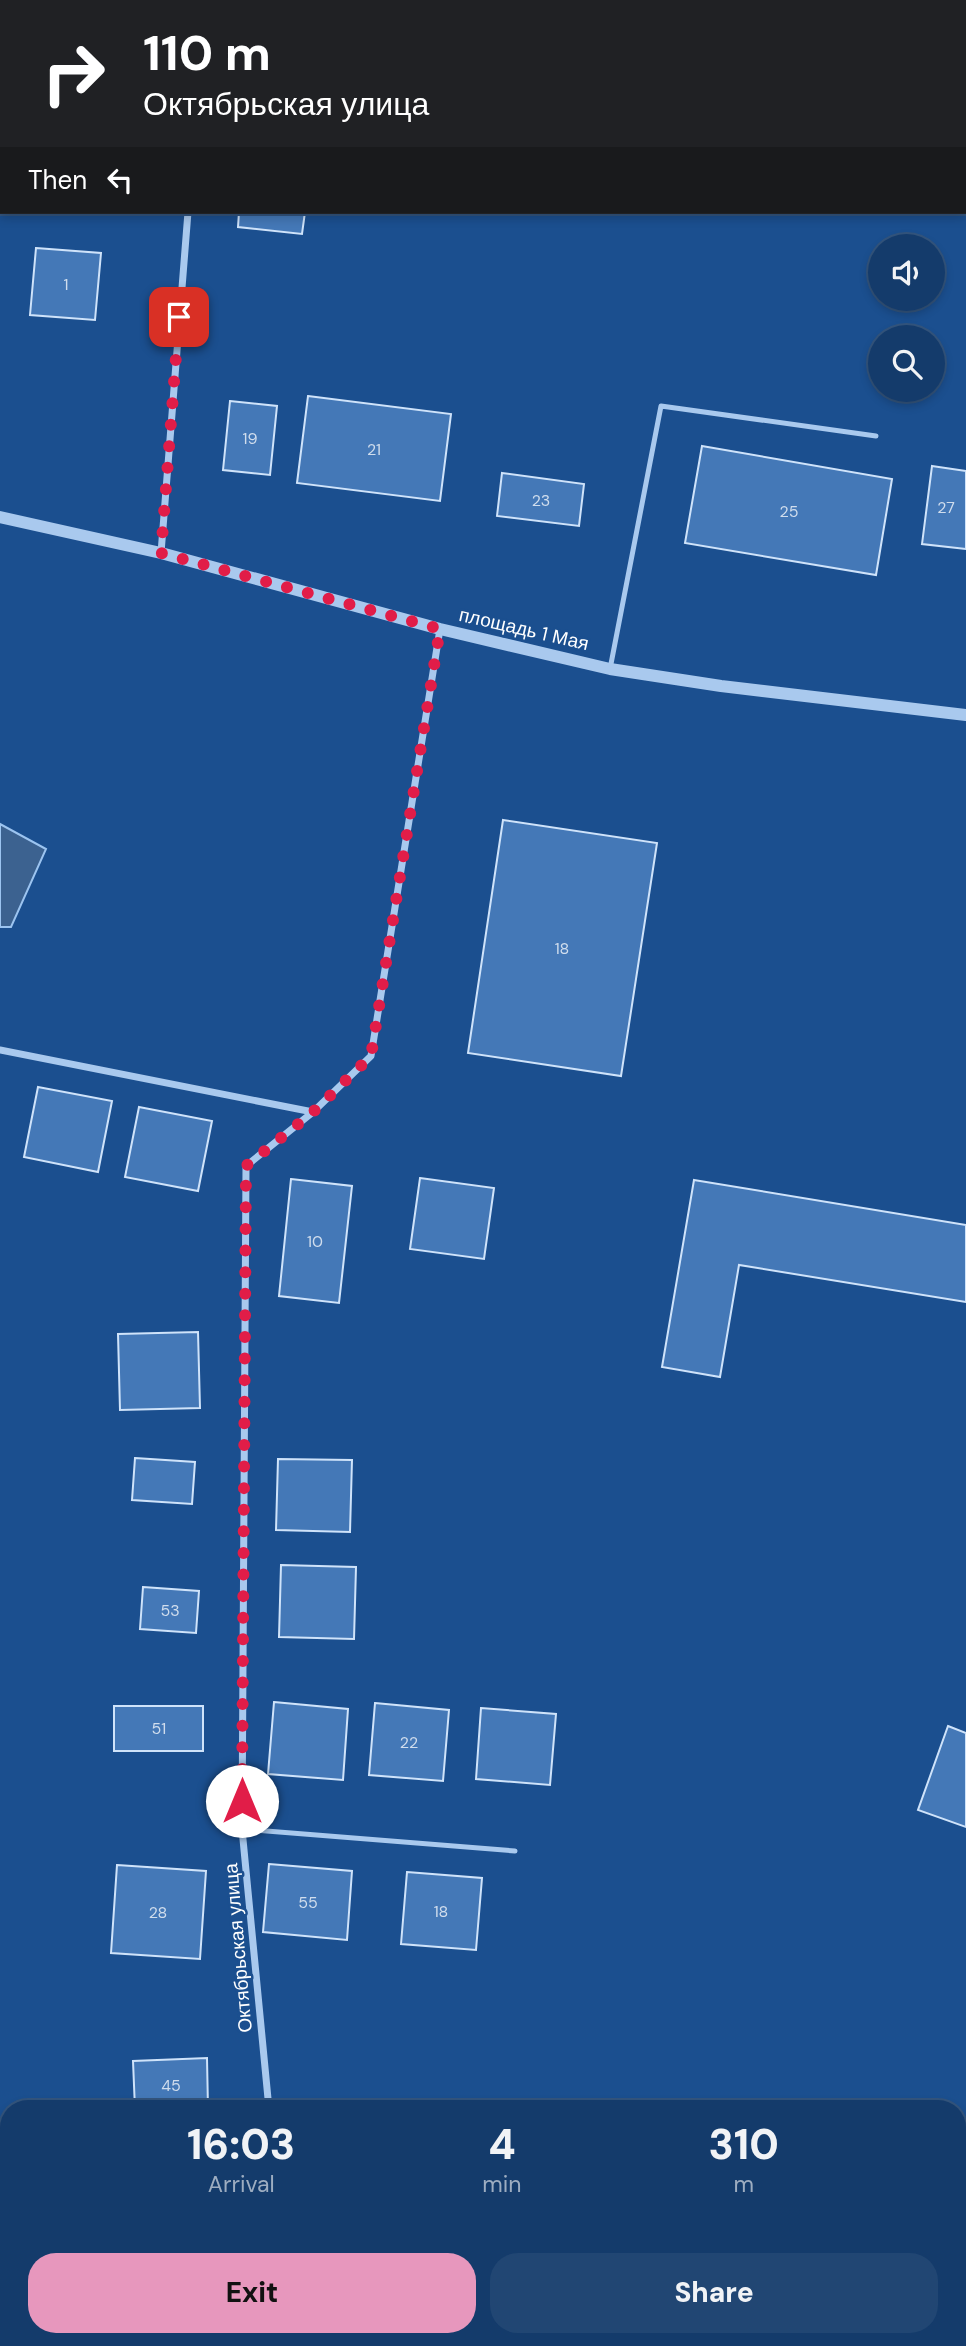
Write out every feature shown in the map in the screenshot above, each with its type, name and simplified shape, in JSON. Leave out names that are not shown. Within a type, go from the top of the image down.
[{"type":"street","points":[[161,553],[188,214]]},
{"type":"street","name":"площадь 1 Мая","points":[[0,517],[161,553],[440,629],[610,669],[721,686],[966,715]]},
{"type":"street","name":"Октябрьская улица","points":[[268,2100],[242,1829],[246,1166],[313,1112],[371,1056],[440,629]]},
{"type":"street","points":[[0,1050],[313,1112]]},
{"type":"lane","points":[[610,669],[661,406],[876,436]]},
{"type":"lane","points":[[242,1829],[515,1851]]},
{"type":"water","points":[[0,824],[46,849],[11,927],[0,927]]},
{"type":"building","points":[[239,214],[305,214],[302,234],[238,227]]},
{"type":"building","points":[[36,248],[101,253],[95,320],[30,315]]},
{"type":"building","points":[[308,396],[451,414],[440,501],[297,483]]},
{"type":"building","points":[[230,401],[277,406],[270,475],[223,470]]},
{"type":"building","points":[[702,446],[892,479],[876,575],[685,543]]},
{"type":"building","points":[[932,466],[966,471],[966,549],[922,544]]},
{"type":"building","points":[[502,473],[584,484],[579,526],[497,516]]},
{"type":"building","points":[[503,820],[657,843],[621,1076],[468,1053]]},
{"type":"building","points":[[38,1087],[112,1101],[98,1172],[24,1157]]},
{"type":"building","points":[[139,1107],[212,1121],[198,1191],[125,1177]]},
{"type":"building","points":[[420,1178],[494,1188],[484,1259],[410,1249]]},
{"type":"building","points":[[291,1179],[352,1186],[339,1303],[279,1296]]},
{"type":"building","points":[[694,1180],[966,1225],[966,1302],[739,1265],[720,1377],[662,1367]]},
{"type":"building","points":[[198,1332],[200,1408],[120,1410],[118,1334]]},
{"type":"building","points":[[135,1458],[195,1462],[192,1504],[132,1500]]},
{"type":"building","points":[[278,1459],[352,1460],[350,1532],[276,1530]]},
{"type":"building","points":[[281,1565],[356,1567],[354,1639],[279,1637]]},
{"type":"building","points":[[143,1587],[199,1591],[196,1633],[140,1629]]},
{"type":"building","points":[[274,1702],[348,1709],[343,1780],[268,1774]]},
{"type":"building","points":[[375,1703],[449,1710],[443,1781],[369,1775]]},
{"type":"building","points":[[114,1706],[203,1706],[203,1751],[114,1751]]},
{"type":"building","points":[[481,1708],[556,1714],[550,1785],[476,1779]]},
{"type":"building","points":[[948,1726],[966,1733],[966,1827],[918,1810]]},
{"type":"building","points":[[269,1864],[352,1871],[347,1940],[263,1932]]},
{"type":"building","points":[[117,1865],[206,1871],[200,1959],[111,1953]]},
{"type":"building","points":[[407,1872],[482,1878],[476,1950],[401,1944]]},
{"type":"building","points":[[207,2058],[208,2100],[135,2100],[133,2061]]},
{"type":"route","points":[[179,317],[161,553],[440,629],[371,1056],[313,1112],[246,1166],[242,1801]]}]
